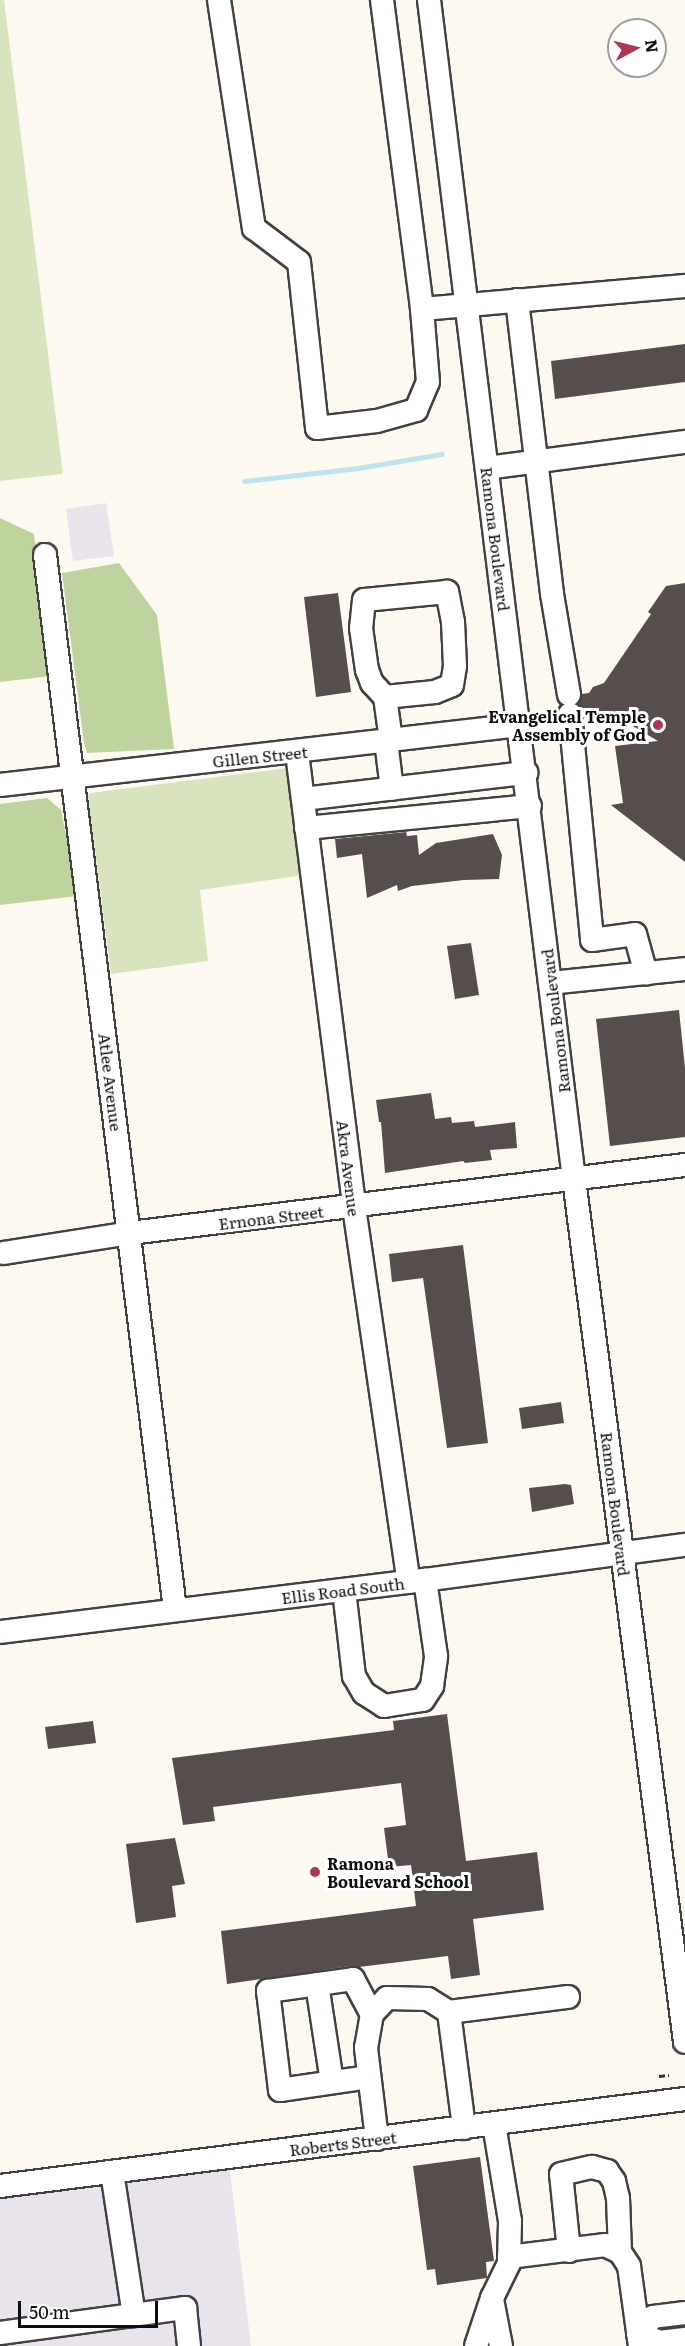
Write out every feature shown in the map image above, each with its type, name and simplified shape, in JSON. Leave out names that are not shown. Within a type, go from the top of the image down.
[{"type":"street","points":[[219,0],[254,228],[299,262],[316,428],[377,422],[416,410],[428,382],[422,309],[382,0]]},
{"type":"street","name":"Ramona Boulevard","points":[[429,0],[526,773],[574,1179],[685,2042]]},
{"type":"street","points":[[422,309],[685,286]]},
{"type":"street","points":[[518,300],[552,594],[570,714],[592,940],[635,934],[646,974]]},
{"type":"street","points":[[487,468],[685,442]]},
{"type":"street","name":"Atlee Avenue","points":[[45,555],[175,1609]]},
{"type":"street","points":[[385,698],[435,692],[452,685],[455,666],[453,622],[447,592],[364,600],[361,627],[367,670],[372,683],[385,698],[392,789]]},
{"type":"street","name":"Gillen Street","points":[[0,785],[297,753],[519,724],[570,714]]},
{"type":"street","name":"Akra Avenue","points":[[297,753],[354,1207],[417,1581],[436,1656],[432,1686],[423,1701],[384,1706],[364,1693],[354,1676],[344,1590]]},
{"type":"street","points":[[303,799],[526,773]]},
{"type":"street","points":[[306,828],[530,806]]},
{"type":"street","points":[[550,983],[685,969]]},
{"type":"street","name":"Ernona Street","points":[[4,1253],[130,1233],[685,1165]]},
{"type":"street","name":"Ellis Road South","points":[[0,1632],[417,1581],[685,1545]]},
{"type":"street","points":[[369,2077],[280,2090],[268,1991],[353,1979],[372,2014]]},
{"type":"street","points":[[317,1984],[332,2082]]},
{"type":"street","points":[[376,2139],[366,2048],[372,2014],[387,1998],[428,1999],[449,2012],[568,1997]]},
{"type":"street","points":[[449,2012],[464,2128]]},
{"type":"street","name":"Roberts Street","points":[[0,2186],[685,2099]]},
{"type":"street","points":[[476,2346],[492,2298],[509,2263],[510,2222],[494,2124]]},
{"type":"street","points":[[569,2251],[561,2174],[592,2167],[607,2171],[615,2181],[620,2252],[629,2266],[639,2339]]},
{"type":"street","points":[[112,2172],[134,2315]]},
{"type":"street","points":[[509,2257],[605,2245],[620,2252]]},
{"type":"street","points":[[492,2298],[501,2346]]},
{"type":"street","points":[[0,2333],[185,2308],[189,2346]]},
{"type":"street","points":[[639,2339],[653,2317],[685,2313]]},
{"type":"street","points":[[639,2339],[658,2342],[685,2339]]},
{"type":"path","points":[[659,2076],[669,2075]]},
{"type":"shaded area","points":[[106,503],[114,556],[73,561],[66,509]]},
{"type":"shaded area","points":[[229,2163],[251,2346],[0,2346],[0,2193]]},
{"type":"green space","points":[[0,0],[4,0],[63,474],[0,481]]},
{"type":"green space","points":[[0,518],[34,534],[51,676],[0,682]]},
{"type":"green space","points":[[119,563],[157,615],[174,749],[87,753],[84,743],[62,573]]},
{"type":"green space","points":[[288,768],[305,875],[200,890],[208,961],[111,974],[88,796],[90,793]]},
{"type":"green space","points":[[47,798],[61,810],[78,896],[0,905],[0,804]]},
{"type":"building","points":[[685,344],[685,382],[555,399],[551,361]]},
{"type":"building","name":"Evangelical Temple Assembly of God","points":[[685,583],[685,862],[611,805],[623,803],[615,746],[658,741],[609,712],[602,720],[592,712],[583,713],[579,704],[582,694],[589,693],[593,687],[604,683],[651,614],[648,612],[666,586]]},
{"type":"building","points":[[338,593],[351,692],[316,697],[304,597]]},
{"type":"building","points":[[406,832],[407,836],[417,835],[419,855],[436,843],[493,834],[502,855],[499,879],[464,880],[412,886],[398,891],[397,885],[367,898],[362,854],[337,858],[335,839]]},
{"type":"building","points":[[471,943],[479,995],[455,999],[447,946]]},
{"type":"building","points":[[679,1010],[685,1068],[685,1137],[610,1146],[596,1019]]},
{"type":"building","points":[[431,1093],[435,1119],[451,1117],[452,1123],[474,1121],[475,1127],[515,1122],[517,1148],[490,1150],[492,1160],[465,1163],[463,1161],[385,1173],[381,1122],[379,1122],[376,1100]]},
{"type":"building","points":[[463,1245],[488,1443],[447,1448],[423,1278],[392,1282],[389,1254]]},
{"type":"building","points":[[561,1402],[564,1423],[522,1429],[519,1408]]},
{"type":"building","points":[[571,1485],[574,1504],[532,1512],[529,1488]]},
{"type":"building","points":[[447,1714],[466,1861],[537,1852],[544,1910],[473,1919],[480,1975],[451,1979],[448,1956],[359,1967],[351,1966],[227,1984],[221,1931],[416,1906],[411,1865],[389,1867],[384,1828],[406,1825],[401,1783],[213,1807],[215,1821],[183,1825],[172,1758],[394,1730],[393,1721]]},
{"type":"building","points":[[93,1721],[96,1743],[48,1749],[45,1727]]},
{"type":"building","points":[[175,1838],[185,1884],[172,1886],[176,1917],[136,1923],[126,1844]]},
{"type":"building","points":[[480,2157],[494,2261],[486,2262],[487,2278],[437,2285],[435,2269],[427,2270],[413,2166]]},
{"type":"waterway","points":[[244,481],[358,468],[442,454]]},
{"type":"place","name":"Evangelical Temple Assembly of God","points":[[658,725]]},
{"type":"place","name":"Ramona Boulevard School","points":[[315,1872]]}]
